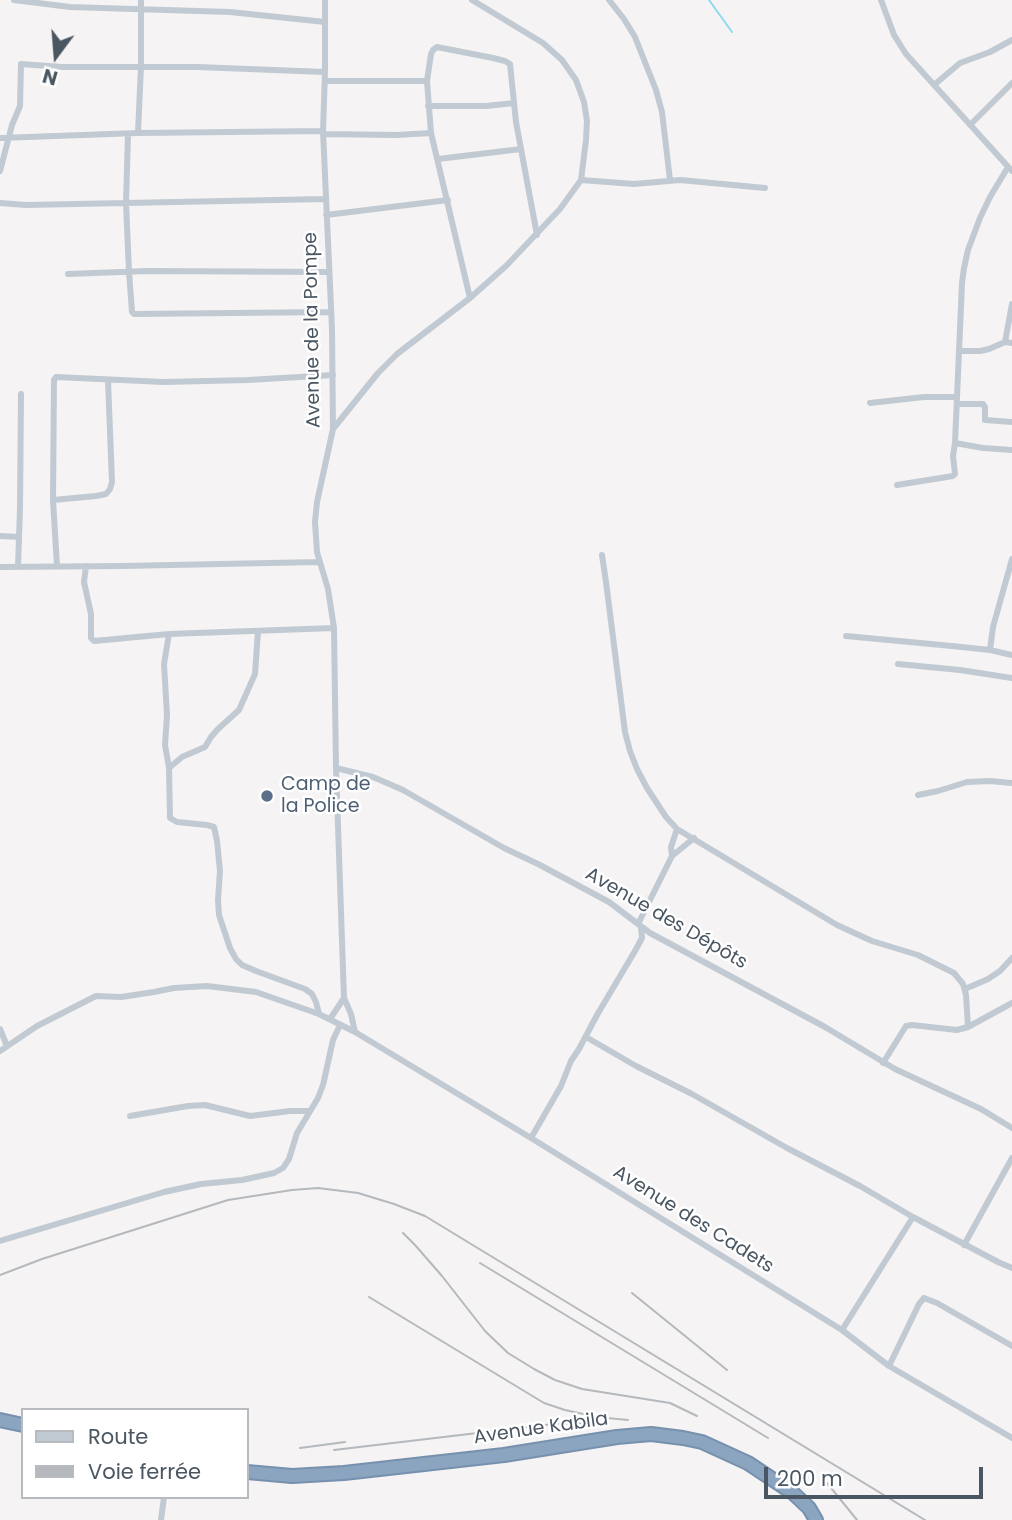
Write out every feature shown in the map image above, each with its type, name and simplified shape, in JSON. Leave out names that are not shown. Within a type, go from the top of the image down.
[{"type":"highway","points":[[0,1420],[21,1425]]},
{"type":"highway","name":"Avenue Kabila","points":[[248,1472],[292,1476],[344,1473],[504,1455],[651,1434],[702,1443],[748,1463],[793,1493],[809,1508],[816,1520]]},
{"type":"street","points":[[14,0],[70,7],[230,12],[325,22]]},
{"type":"street","points":[[138,133],[141,0]]},
{"type":"street","name":"Avenue de la Pompe","points":[[325,0],[323,132],[333,429],[316,512],[317,552],[328,589],[334,628],[344,998],[355,1032]]},
{"type":"street","points":[[333,429],[378,373],[397,354],[489,283],[537,235],[569,199],[581,180],[587,121],[576,80],[562,60],[544,43],[472,0]]},
{"type":"street","points":[[609,0],[635,37],[656,90],[670,180]]},
{"type":"street","points":[[881,0],[900,47],[1010,169],[990,197],[968,250],[962,284],[953,456],[955,473],[953,476],[897,485]]},
{"type":"street","points":[[934,85],[960,64],[1012,40]]},
{"type":"street","points":[[470,298],[431,133],[426,80],[431,54],[437,47],[510,64],[521,149],[537,235]]},
{"type":"street","points":[[0,171],[20,106],[21,64],[62,67],[197,66],[325,72]]},
{"type":"street","points":[[325,81],[426,80]]},
{"type":"street","points":[[970,125],[1012,83]]},
{"type":"street","points":[[428,106],[514,103]]},
{"type":"street","points":[[0,138],[138,133],[431,133]]},
{"type":"street","points":[[128,134],[126,203],[134,314],[331,312]]},
{"type":"street","points":[[438,159],[521,149]]},
{"type":"street","points":[[581,180],[634,184],[670,180],[765,188]]},
{"type":"street","points":[[0,203],[26,205],[325,199]]},
{"type":"street","points":[[326,215],[448,200]]},
{"type":"street","points":[[68,274],[329,272]]},
{"type":"street","points":[[960,351],[980,351],[1009,343],[1012,304]]},
{"type":"street","points":[[57,566],[53,500],[55,378],[199,382],[333,375]]},
{"type":"street","points":[[53,500],[96,496],[106,494],[110,489],[112,482],[108,380]]},
{"type":"street","points":[[18,567],[21,394]]},
{"type":"street","points":[[870,403],[924,397],[957,400],[983,404],[985,420],[1012,422]]},
{"type":"street","points":[[955,443],[1012,450]]},
{"type":"street","points":[[0,536],[19,537]]},
{"type":"street","points":[[601,555],[627,742],[637,769],[666,817],[677,829],[837,925],[872,941],[918,955],[954,973],[960,978],[965,989],[968,1027]]},
{"type":"street","points":[[990,650],[993,627],[1012,559]]},
{"type":"street","points":[[0,566],[320,562]]},
{"type":"street","points":[[86,566],[84,582],[91,614],[91,638],[94,642],[169,634],[334,628]]},
{"type":"street","points":[[169,768],[182,757],[202,750],[218,729],[239,710],[255,674],[258,631]]},
{"type":"street","points":[[169,634],[164,679],[170,818],[177,822],[212,826],[215,830],[220,871],[219,915],[236,959],[242,965],[305,989],[312,994],[319,1014]]},
{"type":"street","points":[[846,636],[990,650],[1012,655]]},
{"type":"street","points":[[898,664],[1012,678]]},
{"type":"street","name":"Avenue des Dépôts","points":[[337,768],[373,777],[403,790],[504,848],[603,898],[650,933],[814,1020],[883,1063],[981,1109],[1012,1128]]},
{"type":"street","points":[[918,795],[967,782],[990,780],[1012,783]]},
{"type":"street","points":[[642,938],[640,926],[671,856],[677,829]]},
{"type":"street","points":[[671,856],[694,838]]},
{"type":"street","points":[[531,1138],[601,1007],[642,938],[650,933]]},
{"type":"street","points":[[965,989],[988,979],[1012,958]]},
{"type":"street","name":"Avenue des Cadets","points":[[0,1051],[37,1026],[96,996],[121,997],[191,986],[238,989],[256,992],[319,1014],[355,1032],[531,1138],[842,1330],[889,1366],[1012,1438]]},
{"type":"street","points":[[330,1019],[344,998]]},
{"type":"street","points":[[883,1063],[906,1026],[952,1030],[968,1027],[1012,1003]]},
{"type":"street","points":[[0,1241],[164,1192],[274,1173],[283,1168],[289,1159],[297,1133],[323,1085],[340,1025]]},
{"type":"street","points":[[0,1029],[7,1046]]},
{"type":"street","points":[[586,1037],[964,1245],[1012,1268]]},
{"type":"street","points":[[130,1116],[205,1105],[250,1116],[310,1111]]},
{"type":"street","points":[[964,1245],[1012,1158]]},
{"type":"street","points":[[842,1330],[913,1217]]},
{"type":"street","points":[[889,1366],[924,1298],[1012,1346]]},
{"type":"street","points":[[161,1520],[164,1499]]},
{"type":"waterway","points":[[709,0],[732,32]]},
{"type":"railway","points":[[0,1275],[228,1200],[318,1188],[358,1193],[425,1216],[925,1520]]},
{"type":"railway","points":[[403,1233],[442,1276],[485,1331],[508,1353],[555,1380],[582,1389],[670,1403],[697,1416]]},
{"type":"railway","points":[[480,1263],[768,1438]]},
{"type":"railway","points":[[632,1293],[727,1370]]},
{"type":"railway","points":[[369,1297],[544,1403],[597,1417],[628,1420]]},
{"type":"railway","points":[[334,1450],[562,1423],[599,1424]]},
{"type":"railway","points":[[300,1448],[345,1442]]},
{"type":"railway","points":[[827,1483],[857,1520]]},
{"type":"place","name":"Camp de la Police","points":[[267,796]]}]
